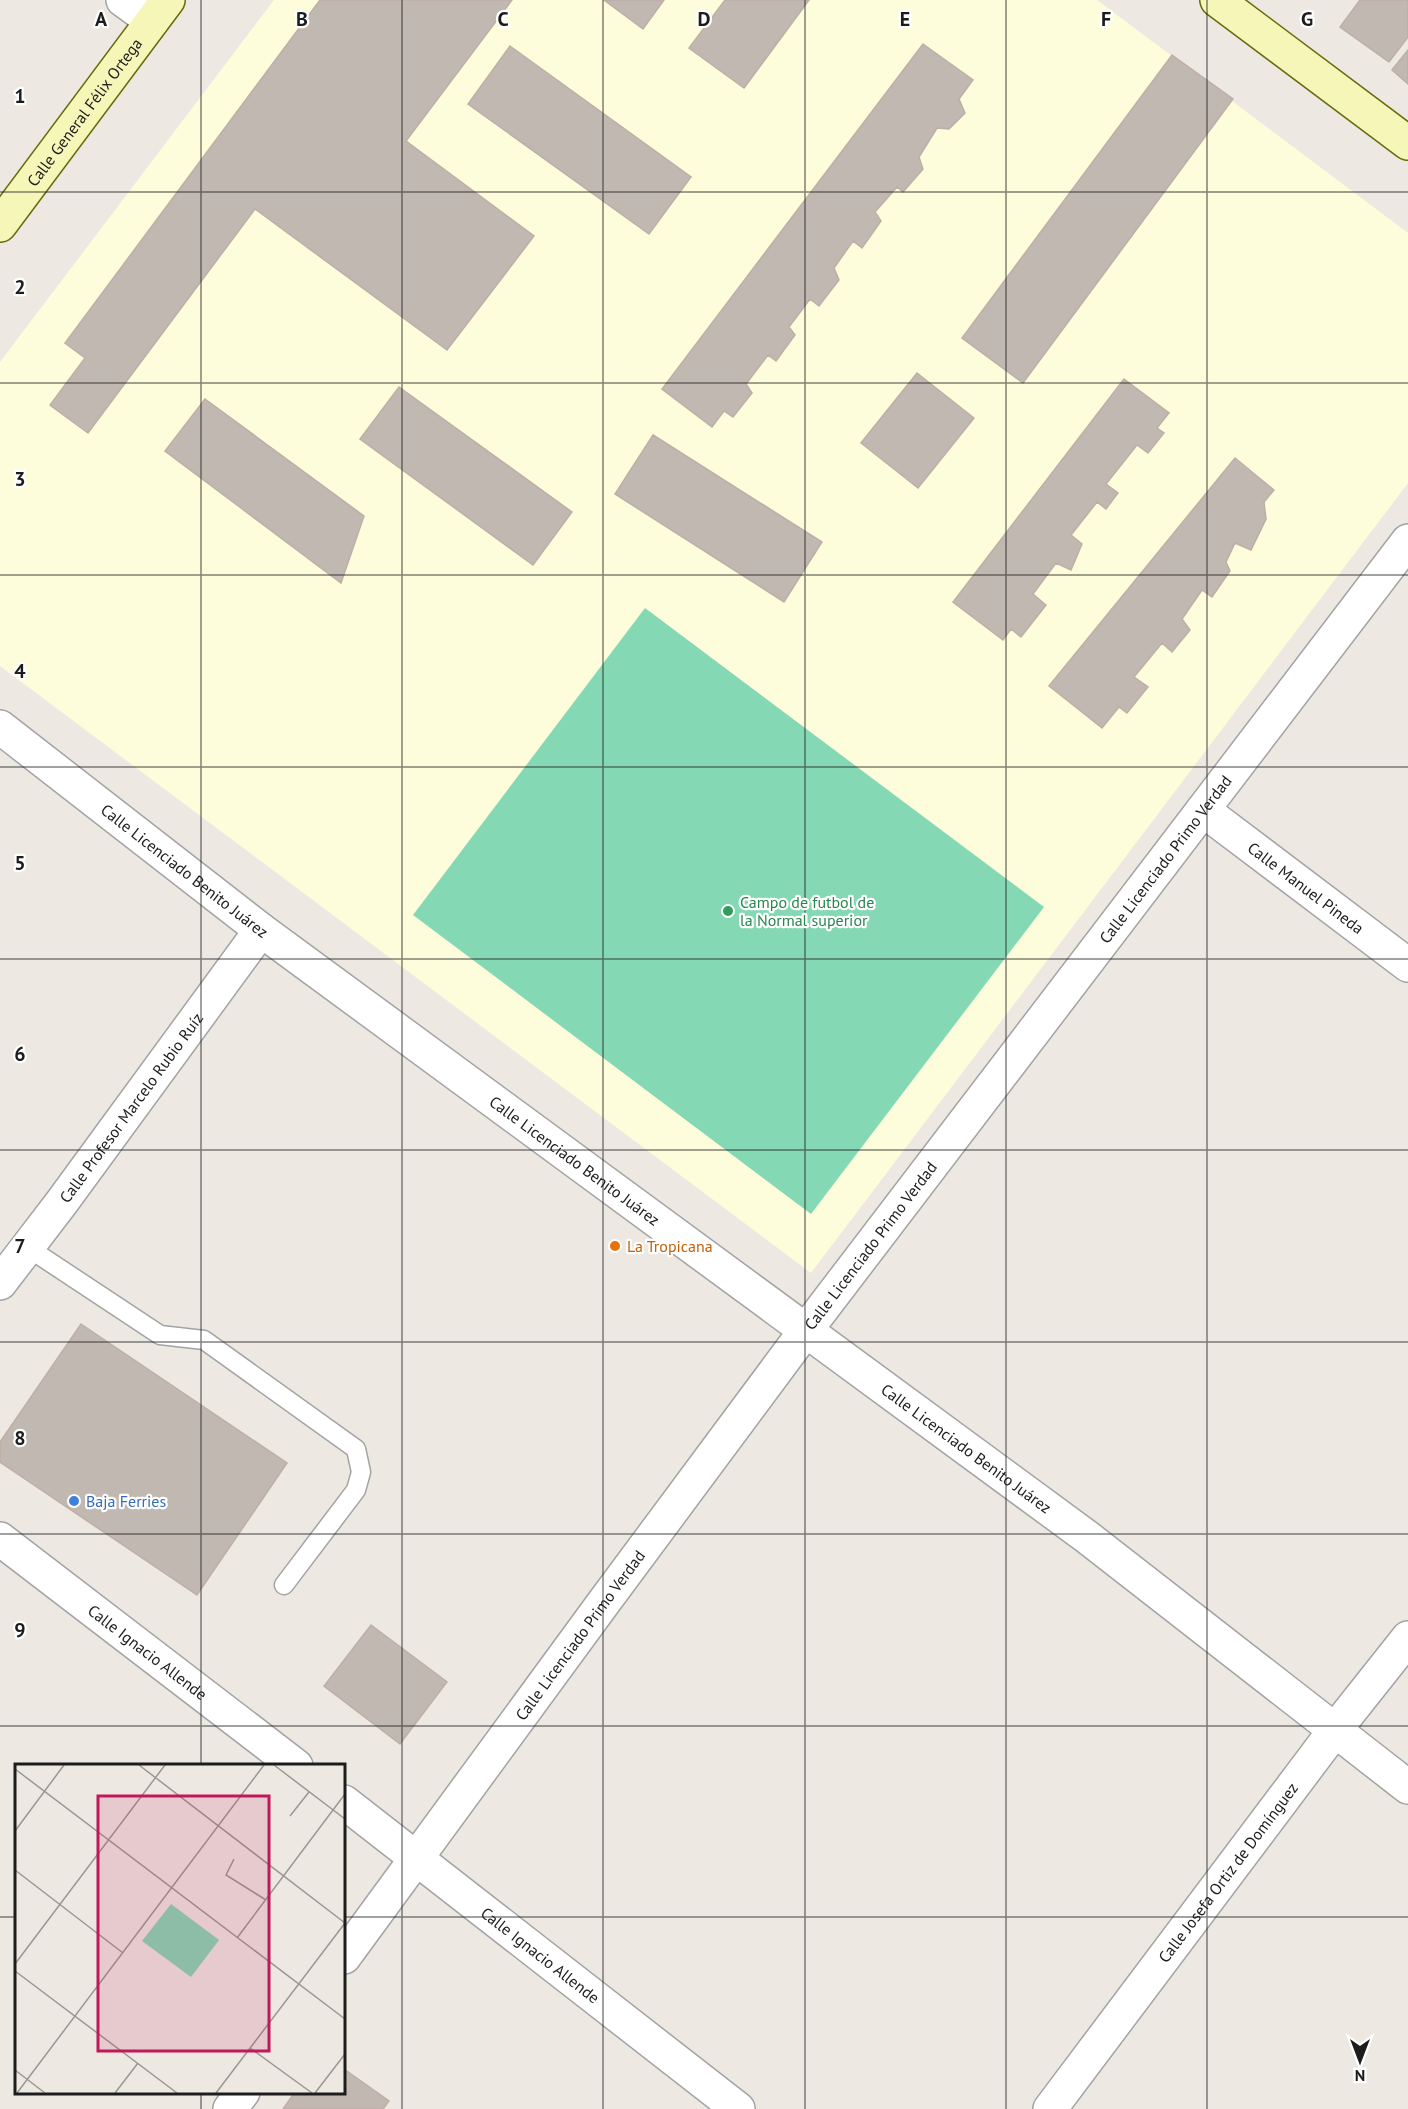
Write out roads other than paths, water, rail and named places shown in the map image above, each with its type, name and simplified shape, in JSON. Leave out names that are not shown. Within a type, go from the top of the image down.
[{"type":"street","points":[[123,0],[160,10]]},
{"type":"street","points":[[1217,0],[1408,143]]},
{"type":"street","name":"Calle General Félix Ortega","points":[[0,225],[160,10]]},
{"type":"street","name":"Calle Licenciado Primo Verdad","points":[[345,1956],[806,1330],[1408,541]]},
{"type":"street","name":"Calle Licenciado Benito Juárez","points":[[0,728],[261,930],[1087,1537],[1408,1787]]},
{"type":"street","name":"Calle Manuel Pineda","points":[[1203,810],[1408,965]]},
{"type":"street","name":"Calle Profesor Marcelo Rubio Ruíz","points":[[0,1283],[261,930]]},
{"type":"street","name":"Calle Ignacio Allende","points":[[0,1539],[293,1764]]},
{"type":"street","name":"Calle Josefa Ortiz de Domínguez","points":[[1050,2109],[1335,1730],[1408,1638]]},
{"type":"street","name":"Calle Ignacio Allende","points":[[345,1803],[738,2109]]},
{"type":"street","points":[[230,2109],[241,2094]]},
{"type":"lane","points":[[27,1247],[160,1335],[204,1340],[357,1449],[361,1472],[357,1490],[284,1585]]},
{"type":"place","name":"Campo de futbol de la Normal superior","points":[[728,911]]},
{"type":"place","name":"La Tropicana","points":[[615,1246]]},
{"type":"place","name":"Baja Ferries","points":[[74,1501]]}]
